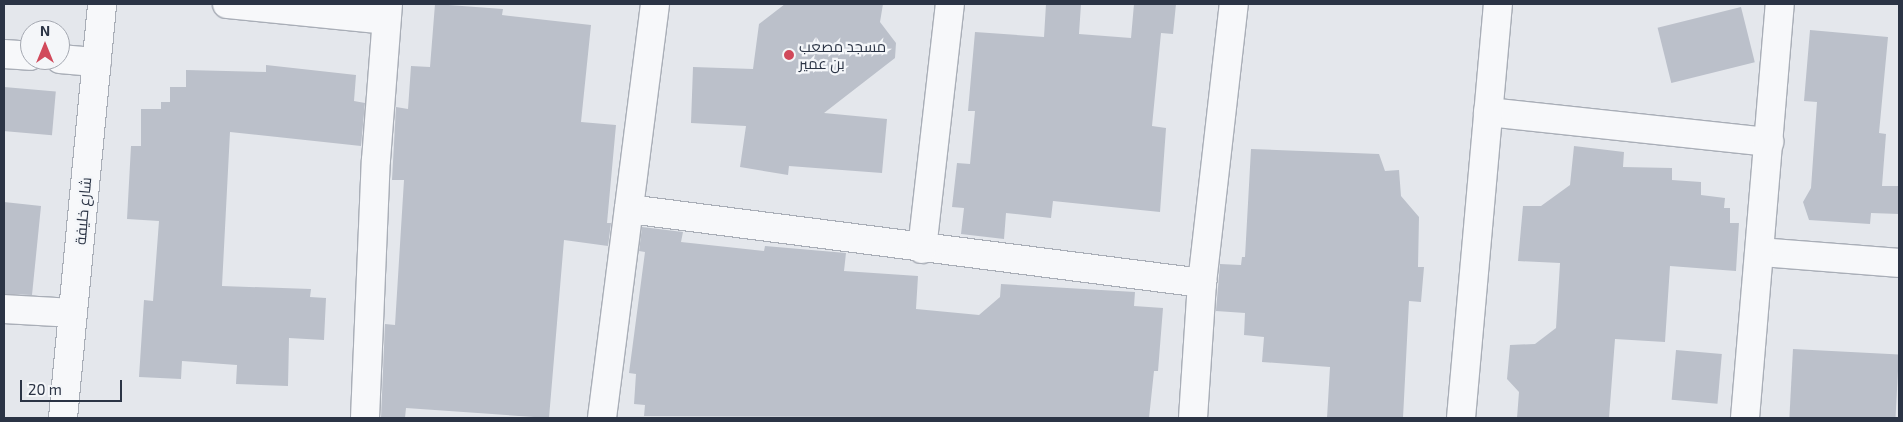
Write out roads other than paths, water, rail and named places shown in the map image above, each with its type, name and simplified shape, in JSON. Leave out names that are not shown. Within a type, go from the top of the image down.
[{"type":"street","name":"شارع خليفة","points":[[63,418],[102,4]]},
{"type":"street","points":[[227,4],[387,12],[376,160],[365,418]]},
{"type":"street","points":[[602,418],[655,4]]},
{"type":"street","points":[[922,249],[950,4]]},
{"type":"street","points":[[1193,418],[1202,283],[1234,4]]},
{"type":"street","points":[[1461,418],[1498,4]]},
{"type":"street","points":[[1745,418],[1780,4]]},
{"type":"street","points":[[4,54],[20,55]]},
{"type":"street","points":[[70,60],[97,62]]},
{"type":"street","points":[[1488,112],[1769,142]]},
{"type":"street","points":[[629,209],[922,249],[1202,283]]},
{"type":"street","points":[[1760,252],[1899,263]]},
{"type":"street","points":[[4,309],[73,313]]},
{"type":"place","name":"مسجد مصعب بن عمير","points":[[789,55]]}]
